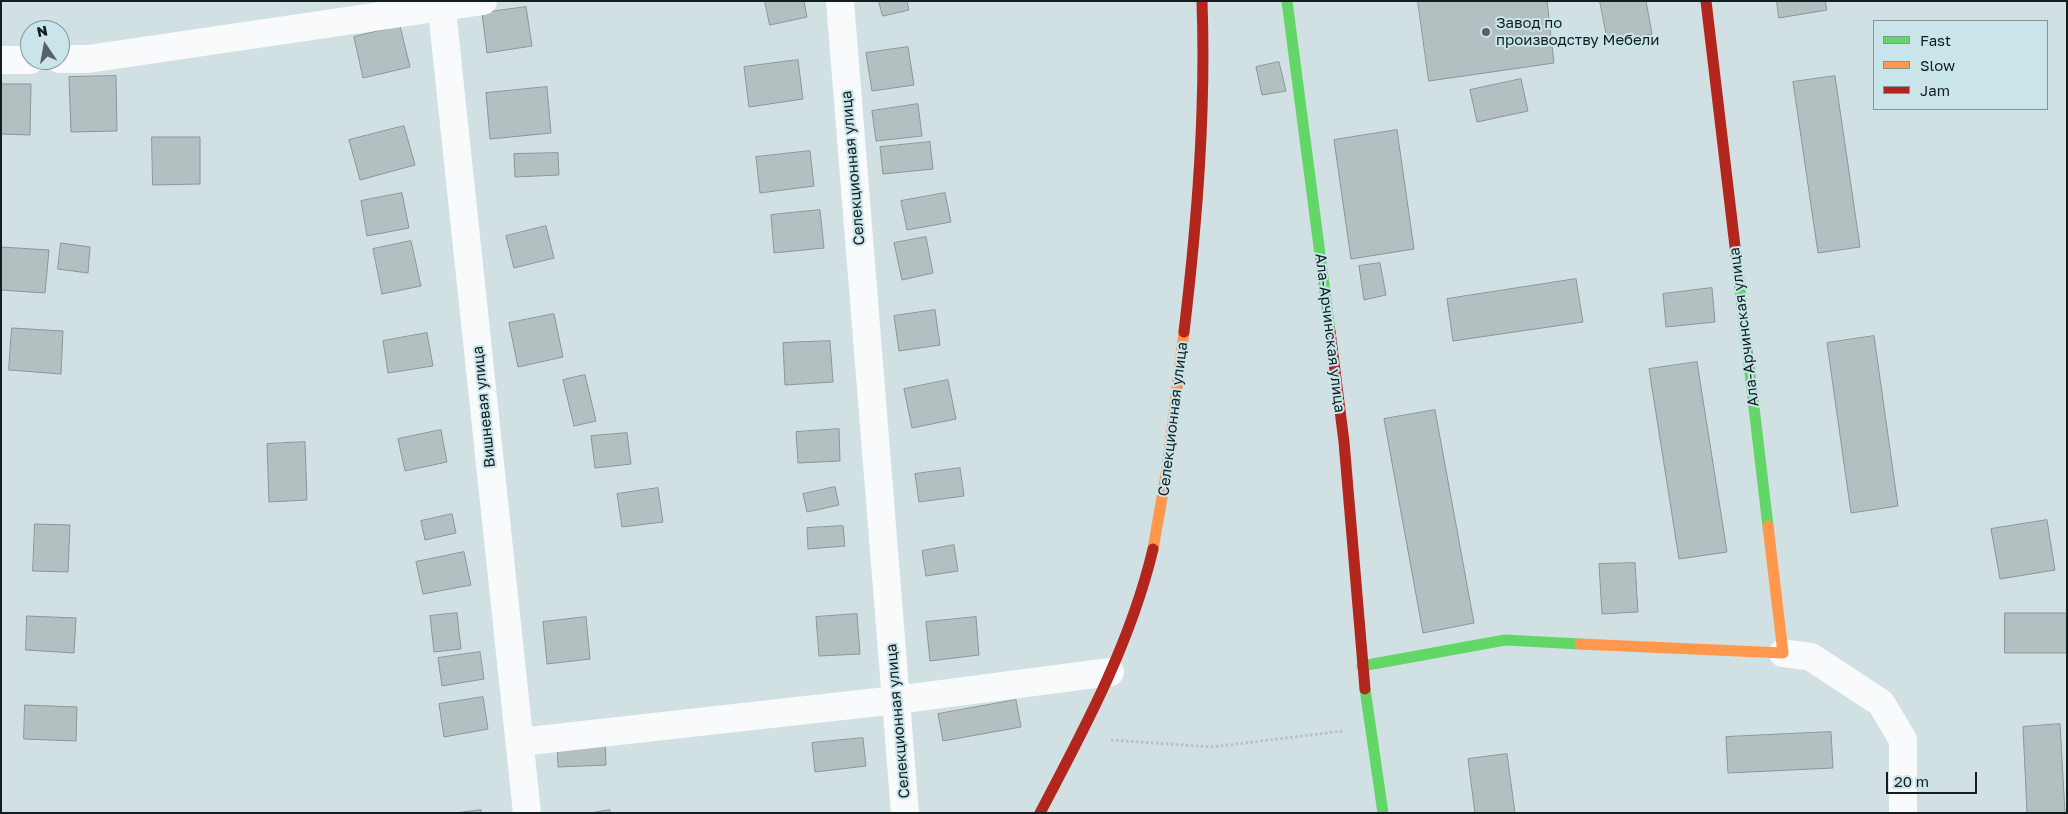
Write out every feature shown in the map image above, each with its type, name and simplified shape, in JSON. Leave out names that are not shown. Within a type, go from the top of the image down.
[{"type":"street","points":[[70,60],[88,59],[442,5],[484,1]]},
{"type":"street","name":"Селекционная улица","points":[[840,1],[906,813]]},
{"type":"street","name":"Селекционная улица","points":[[1040,813],[1081,737],[1138,604],[1161,513],[1184,338],[1200,186],[1205,53],[1202,1]]},
{"type":"street","name":"Ала-Арчинская улица","points":[[1287,1],[1344,442],[1362,666],[1371,728],[1378,807]]},
{"type":"street","name":"Ала-Арчинская улица","points":[[1706,1],[1783,653]]},
{"type":"street","name":"Вишневая улица","points":[[442,5],[527,813]]},
{"type":"street","points":[[1,60],[20,60]]},
{"type":"street","points":[[1362,666],[1505,640],[1783,653],[1811,657],[1881,703],[1903,740],[1904,813]]},
{"type":"street","points":[[520,742],[896,700],[1110,672]]},
{"type":"path","points":[[1081,737],[1212,747],[1371,728]]},
{"type":"building","points":[[765,1],[804,1],[807,17],[770,25]]},
{"type":"building","points":[[879,1],[907,1],[909,10],[883,16]]},
{"type":"building","name":"Завод по производству Мебели","points":[[1418,1],[1547,1],[1554,63],[1429,81]]},
{"type":"building","points":[[1600,1],[1646,1],[1652,34],[1608,42]]},
{"type":"building","points":[[1777,1],[1825,1],[1827,10],[1779,18]]},
{"type":"building","points":[[526,7],[532,46],[487,53],[482,13]]},
{"type":"building","points":[[400,26],[410,67],[363,78],[354,37]]},
{"type":"building","points":[[908,47],[914,85],[872,91],[866,53]]},
{"type":"building","points":[[798,60],[803,99],[749,107],[744,67]]},
{"type":"building","points":[[1279,62],[1286,91],[1262,95],[1256,67]]},
{"type":"building","points":[[116,76],[117,131],[71,132],[69,77]]},
{"type":"building","points":[[1835,76],[1860,247],[1818,253],[1793,82]]},
{"type":"building","points":[[1521,79],[1528,111],[1477,122],[1470,90]]},
{"type":"building","points":[[1,84],[31,84],[30,135],[1,134]]},
{"type":"building","points":[[547,87],[551,133],[490,139],[486,93]]},
{"type":"building","points":[[918,104],[922,136],[876,141],[872,111]]},
{"type":"building","points":[[404,126],[415,165],[360,180],[349,140]]},
{"type":"building","points":[[1397,130],[1414,249],[1351,259],[1334,140]]},
{"type":"building","points":[[152,137],[200,137],[200,184],[153,185]]},
{"type":"building","points":[[930,142],[933,169],[883,174],[880,147]]},
{"type":"building","points":[[810,151],[814,186],[760,193],[756,157]]},
{"type":"building","points":[[558,153],[559,175],[515,177],[514,154]]},
{"type":"building","points":[[402,193],[409,228],[367,236],[361,201]]},
{"type":"building","points":[[945,193],[951,222],[907,230],[901,201]]},
{"type":"building","points":[[820,210],[824,248],[774,253],[771,215]]},
{"type":"building","points":[[546,226],[554,258],[514,268],[506,236]]},
{"type":"building","points":[[926,237],[933,273],[902,280],[894,243]]},
{"type":"building","points":[[411,241],[421,286],[382,294],[373,249]]},
{"type":"building","points":[[61,243],[90,247],[88,273],[58,269]]},
{"type":"building","points":[[1,247],[49,250],[45,293],[1,290]]},
{"type":"building","points":[[1380,263],[1386,295],[1364,300],[1359,266]]},
{"type":"building","points":[[1576,279],[1583,322],[1453,341],[1447,299]]},
{"type":"building","points":[[1712,288],[1715,322],[1666,327],[1663,294]]},
{"type":"building","points":[[935,310],[940,345],[899,351],[894,316]]},
{"type":"building","points":[[554,314],[563,357],[518,367],[509,323]]},
{"type":"building","points":[[12,328],[63,331],[61,374],[9,370]]},
{"type":"building","points":[[427,333],[433,366],[388,373],[383,341]]},
{"type":"building","points":[[1874,336],[1898,506],[1851,513],[1827,343]]},
{"type":"building","points":[[830,341],[833,382],[785,385],[783,343]]},
{"type":"building","points":[[1697,362],[1727,552],[1679,559],[1649,369]]},
{"type":"building","points":[[585,375],[596,421],[574,426],[563,380]]},
{"type":"building","points":[[948,380],[956,419],[912,428],[904,389]]},
{"type":"building","points":[[1435,410],[1474,623],[1423,633],[1384,419]]},
{"type":"building","points":[[839,429],[840,461],[798,463],[796,432]]},
{"type":"building","points":[[441,430],[447,462],[405,471],[398,439]]},
{"type":"building","points":[[627,433],[631,464],[595,468],[591,436]]},
{"type":"building","points":[[305,442],[307,500],[269,502],[267,444]]},
{"type":"building","points":[[960,468],[964,496],[919,502],[915,474]]},
{"type":"building","points":[[835,487],[839,505],[807,512],[803,494]]},
{"type":"building","points":[[658,488],[663,522],[622,527],[617,494]]},
{"type":"building","points":[[452,514],[456,533],[425,540],[421,521]]},
{"type":"building","points":[[2047,520],[2055,570],[2000,579],[1991,529]]},
{"type":"building","points":[[35,524],[70,525],[68,572],[33,571]]},
{"type":"building","points":[[843,526],[845,546],[808,549],[807,528]]},
{"type":"building","points":[[954,545],[958,571],[926,576],[922,551]]},
{"type":"building","points":[[464,552],[471,585],[423,594],[416,562]]},
{"type":"building","points":[[1635,563],[1638,612],[1602,614],[1599,564]]},
{"type":"building","points":[[457,613],[461,649],[434,652],[430,616]]},
{"type":"building","points":[[2005,613],[2067,613],[2067,653],[2005,653]]},
{"type":"building","points":[[857,614],[860,654],[819,656],[816,617]]},
{"type":"building","points":[[27,616],[76,618],[74,653],[26,650]]},
{"type":"building","points":[[586,617],[590,659],[547,664],[543,622]]},
{"type":"building","points":[[976,617],[979,655],[930,661],[926,622]]},
{"type":"building","points":[[480,652],[484,679],[442,686],[438,658]]},
{"type":"building","points":[[483,697],[488,729],[444,737],[439,704]]},
{"type":"building","points":[[1016,700],[1021,727],[943,741],[938,714]]},
{"type":"building","points":[[25,705],[77,707],[76,741],[24,739]]},
{"type":"building","points":[[2060,724],[2065,813],[2027,813],[2023,727]]},
{"type":"building","points":[[1831,732],[1833,768],[1728,773],[1726,737]]},
{"type":"building","points":[[863,738],[866,766],[815,772],[812,743]]},
{"type":"building","points":[[605,740],[606,765],[558,767],[557,742]]},
{"type":"building","points":[[1507,754],[1515,813],[1475,813],[1468,759]]},
{"type":"building","points":[[481,810],[481,813],[456,813]]},
{"type":"building","points":[[610,810],[610,813],[590,813]]},
{"type":"traffic: fast","points":[[1287,1],[1330,331]]},
{"type":"traffic: fast","points":[[1736,255],[1768,526]]},
{"type":"traffic: fast","points":[[1362,666],[1505,640],[1580,644]]},
{"type":"traffic: fast","points":[[1365,689],[1383,813]]},
{"type":"traffic: slow","points":[[1153,549],[1167,469],[1184,332]]},
{"type":"traffic: slow","points":[[1580,644],[1783,653],[1768,526]]},
{"type":"traffic: jam","points":[[1184,332],[1199,167],[1203,84],[1202,1]]},
{"type":"traffic: jam","points":[[1706,1],[1736,255]]},
{"type":"traffic: jam","points":[[1330,331],[1344,442],[1365,689]]},
{"type":"traffic: jam","points":[[1040,813],[1074,749],[1105,684],[1132,618],[1144,584],[1153,549]]},
{"type":"place","name":"Завод по производству Мебели","points":[[1486,32]]}]
